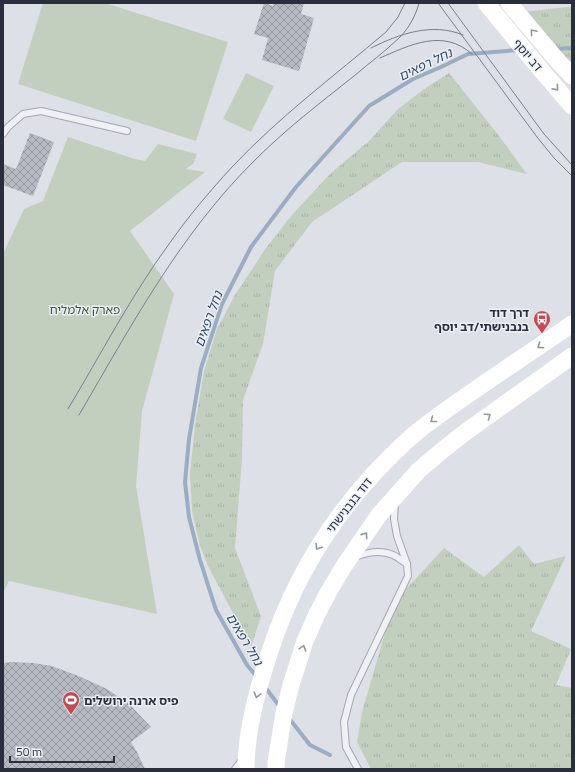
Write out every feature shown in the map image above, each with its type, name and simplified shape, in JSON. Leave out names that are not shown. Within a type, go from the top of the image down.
[{"type":"main road","name":"דב יוסף","points":[[509,3],[572,76]]},
{"type":"main road","name":"דב יוסף","points":[[489,7],[572,106]]},
{"type":"main road","name":"דוד בנבנישתי","points":[[246,761],[248,734],[254,709],[268,658],[281,620],[302,574],[338,517],[367,481],[413,436],[447,410],[572,324]]},
{"type":"main road","points":[[276,769],[284,713],[305,641],[317,614],[344,566],[379,515],[419,470],[444,449],[572,356]]},
{"type":"lane","points":[[3,134],[8,127],[23,114],[41,111],[127,131]]},
{"type":"lane","points":[[358,769],[346,747],[344,722],[351,695],[408,576],[407,564],[396,536],[394,519],[395,496]]},
{"type":"lane","points":[[344,566],[354,557],[367,553],[381,552],[392,555],[407,564]]},
{"type":"lane","points":[[235,769],[246,761]]},
{"type":"green space","points":[[43,3],[105,3],[228,42],[196,141],[18,84]]},
{"type":"green space","points":[[572,7],[572,61],[564,61],[523,12]]},
{"type":"green space","points":[[246,73],[274,86],[251,132],[223,119]]},
{"type":"green space","points":[[449,73],[527,174],[478,162],[402,162],[312,222],[275,271],[263,344],[243,400],[242,459],[235,548],[261,616],[251,647],[208,566],[200,546],[192,511],[190,473],[195,425],[204,371],[217,329],[235,295],[266,248],[291,216],[330,174],[369,141],[399,108]]},
{"type":"green space","name":"פארק אלמליח","points":[[68,137],[145,161],[158,144],[197,154],[193,164],[186,169],[205,172],[130,231],[174,294],[142,411],[136,486],[157,614],[9,581],[3,593],[3,254],[24,209],[43,201]]},
{"type":"green space","points":[[519,545],[534,564],[566,556],[531,631],[571,649],[556,685],[572,688],[572,769],[371,769],[357,742],[362,712],[394,602],[444,548],[484,577]]},
{"type":"building","points":[[264,3],[273,6],[274,3],[304,3],[301,14],[314,18],[299,71],[262,60],[268,38],[254,34]]},
{"type":"building","points":[[30,133],[54,142],[33,196],[3,185],[3,164],[16,169]]},
{"type":"building","name":"פיס ארנה ירושלים","points":[[12,662],[52,666],[107,689],[129,704],[151,727],[131,742],[145,769],[3,769],[3,663]]},
{"type":"waterway","name":"נחל רפאים","points":[[554,49],[572,48]]},
{"type":"waterway","name":"נחל רפאים","points":[[257,677],[247,665],[216,610],[200,560],[189,517],[185,482],[189,439],[201,368],[222,304],[251,247],[296,187],[369,106],[413,79],[468,54],[518,50]]},
{"type":"waterway","name":"נחל רפאים","points":[[265,687],[280,707]]},
{"type":"waterway","name":"נחל רפאים","points":[[288,717],[310,745],[330,755]]},
{"type":"tram line","points":[[68,409],[142,284],[176,234],[199,205],[232,167],[269,131],[307,97],[386,32],[398,17],[405,3]]},
{"type":"tram line","points":[[79,415],[158,282],[203,219],[255,160],[303,116],[400,37],[412,21],[419,3]]},
{"type":"tram line","points":[[438,3],[537,137],[554,158],[572,176]]},
{"type":"tram line","points":[[448,3],[544,134],[572,165]]},
{"type":"tram line","points":[[371,48],[393,38],[416,31],[451,31],[463,35]]},
{"type":"tram line","points":[[380,58],[415,44],[438,40],[461,46],[472,54]]},
{"type":"place","name":"דרך דוד בנבנישתי/דב יוסף","points":[[542,334]]},
{"type":"place","name":"פיס ארנה ירושלים","points":[[71,715]]}]
